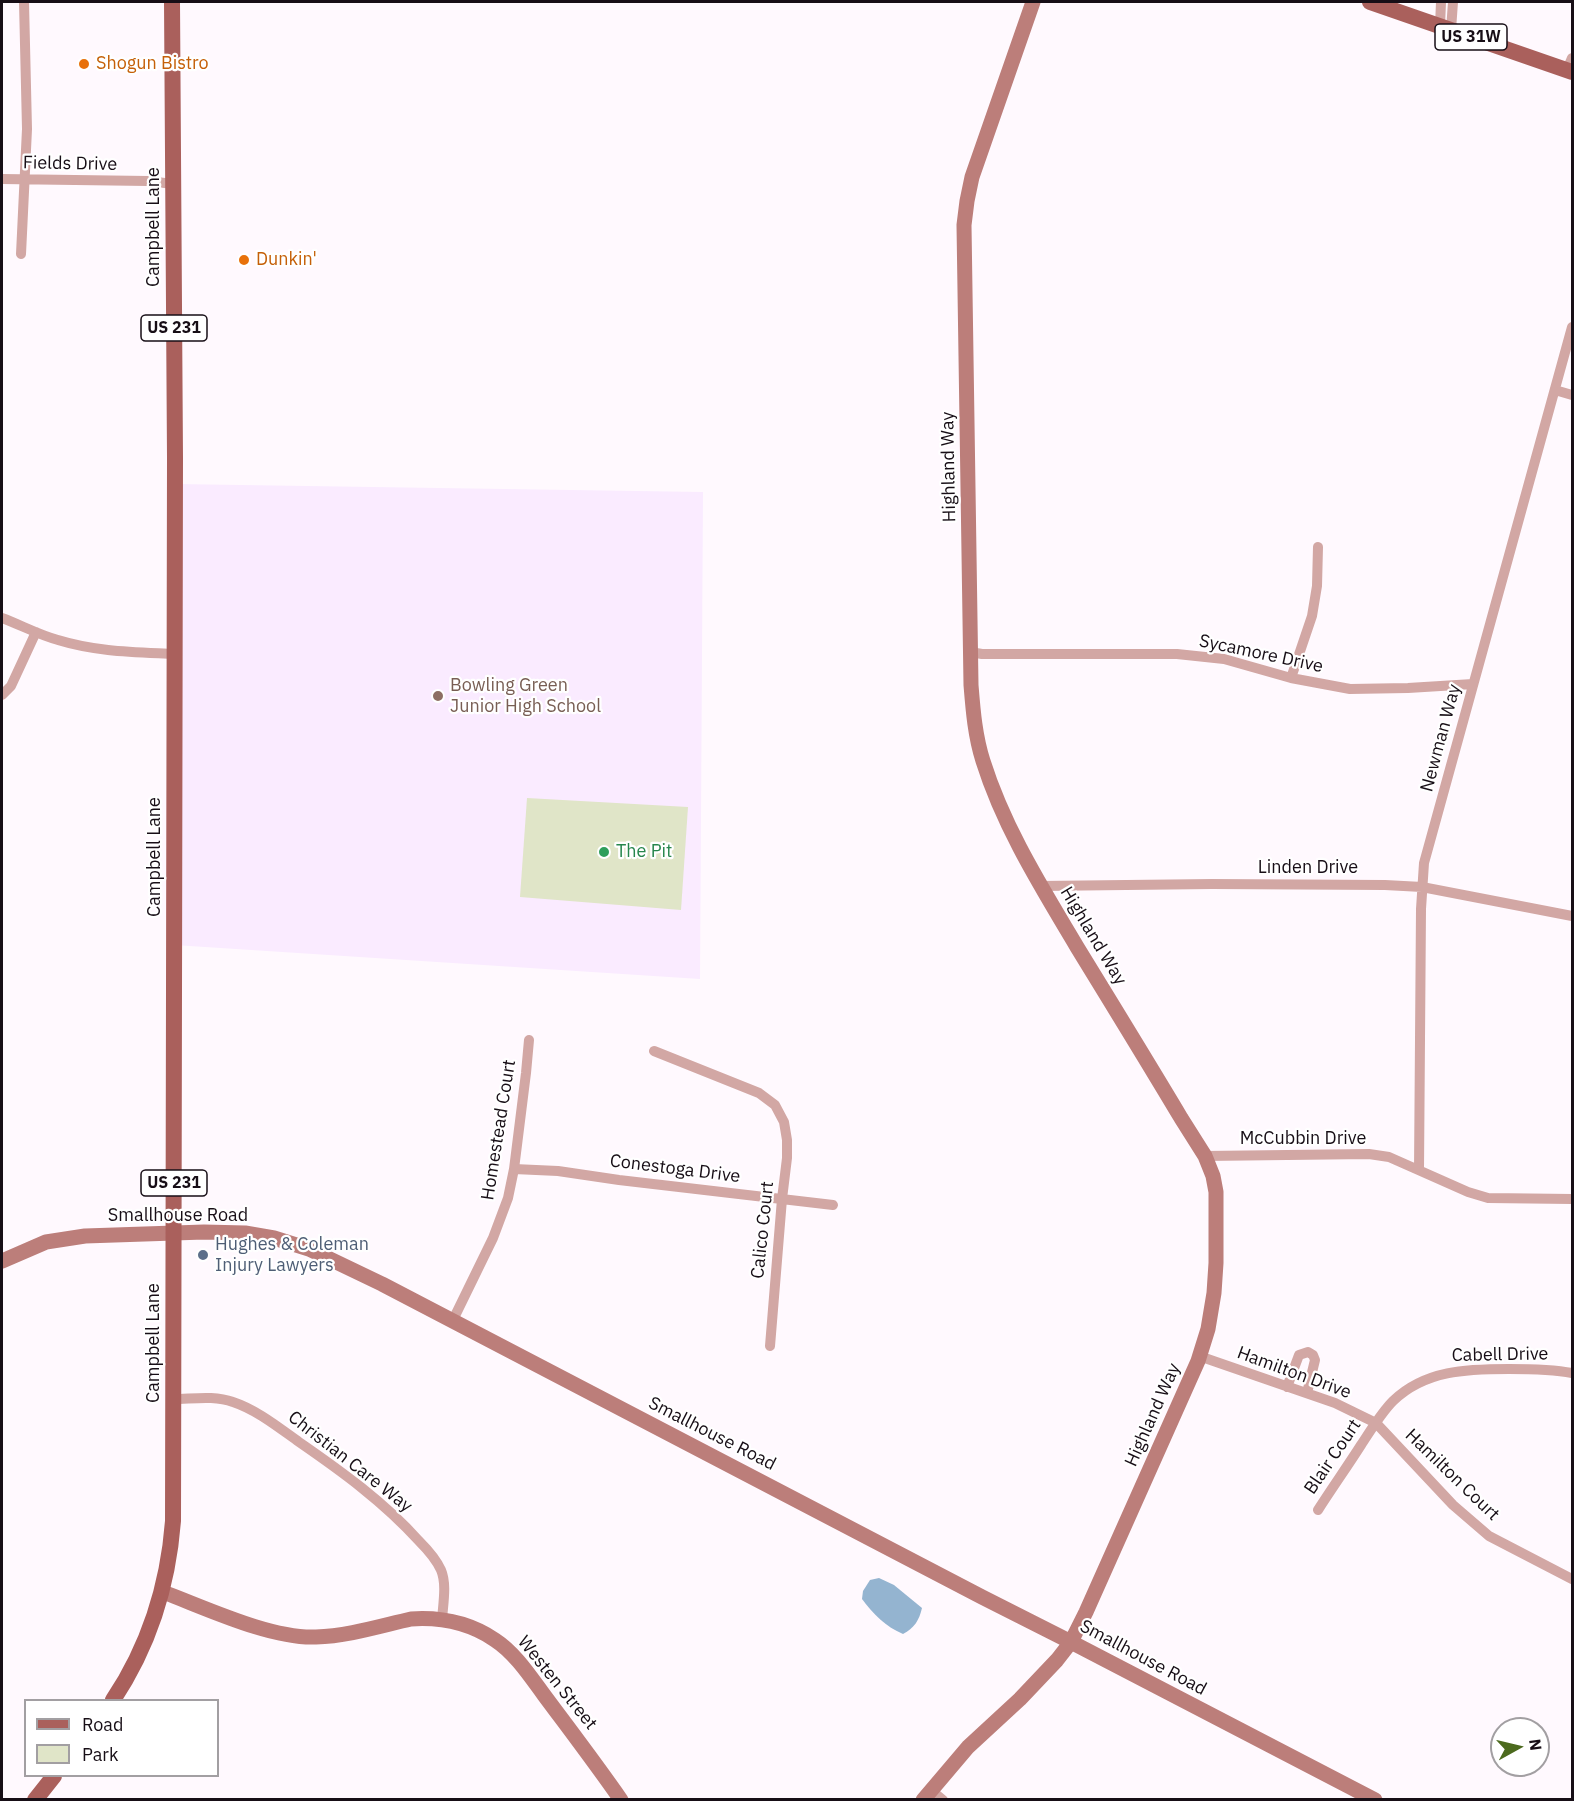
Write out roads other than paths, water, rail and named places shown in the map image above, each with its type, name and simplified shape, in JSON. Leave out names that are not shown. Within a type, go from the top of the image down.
[{"type":"main road","name":"Campbell Lane","points":[[114,1699],[137,1659],[157,1611],[168,1567],[173,1521],[175,654],[172,2]]},
{"type":"main road","name":"US 31W","points":[[1370,2],[1571,66]]},
{"type":"main road","points":[[35,1800],[53,1777]]},
{"type":"street","points":[[21,254],[27,129],[24,2]]},
{"type":"street","name":"Highland Way","points":[[932,1796],[968,1747],[1037,1682],[1071,1642],[1172,1422],[1199,1356],[1208,1329],[1216,1263],[1216,1192],[1213,1176],[1205,1156],[1040,886],[1005,818],[983,761],[974,715],[970,652],[964,225],[972,177],[1034,2]]},
{"type":"street","points":[[1442,2],[1446,28]]},
{"type":"street","points":[[1446,28],[1453,2]]},
{"type":"street","name":"Fields Drive","points":[[2,179],[148,181],[173,184]]},
{"type":"street","name":"Newman Way","points":[[1419,1170],[1422,887],[1427,848],[1572,327]]},
{"type":"street","points":[[1555,390],[1572,395]]},
{"type":"street","points":[[1291,678],[1312,616],[1317,586],[1318,547]]},
{"type":"street","points":[[2,618],[56,640],[94,649],[175,654]]},
{"type":"street","points":[[2,695],[11,686],[36,632]]},
{"type":"street","name":"Sycamore Drive","points":[[970,652],[982,654],[1198,655],[1224,658],[1291,678],[1364,690],[1473,684]]},
{"type":"street","name":"Linden Drive","points":[[1040,886],[1212,884],[1422,887],[1572,916]]},
{"type":"street","name":"Homestead Court","points":[[452,1322],[508,1197],[514,1169],[529,1040]]},
{"type":"street","name":"Calico Court","points":[[654,1052],[759,1093],[775,1105],[783,1119],[787,1158],[770,1346]]},
{"type":"street","name":"McCubbin Drive","points":[[1205,1156],[1369,1154],[1389,1157],[1468,1192],[1488,1198],[1572,1199]]},
{"type":"street","name":"Conestoga Drive","points":[[514,1169],[558,1171],[833,1205]]},
{"type":"street","name":"Smallhouse Road","points":[[2,1261],[46,1242],[85,1236],[245,1233],[274,1238],[309,1249],[382,1284],[1375,1800]]},
{"type":"street","points":[[1287,1387],[1299,1355],[1308,1352],[1315,1360],[1306,1394]]},
{"type":"street","name":"Hamilton Drive","points":[[1199,1356],[1335,1403],[1376,1423]]},
{"type":"street","name":"Cabell Drive","points":[[1376,1423],[1392,1402],[1406,1390],[1422,1380],[1445,1373],[1475,1369],[1549,1370],[1572,1373]]},
{"type":"street","name":"Christian Care Way","points":[[173,1399],[216,1398],[243,1406],[358,1485],[407,1528],[438,1564],[443,1583],[442,1620]]},
{"type":"street","name":"Blair Court","points":[[1318,1510],[1376,1423]]},
{"type":"street","name":"Hamilton Court","points":[[1376,1423],[1454,1505],[1489,1536],[1572,1579]]},
{"type":"street","name":"Westen Street","points":[[162,1592],[280,1634],[296,1636],[334,1636],[411,1619],[442,1620],[475,1629],[505,1648],[561,1718],[621,1800]]},
{"type":"water","points":[[879,1578],[894,1585],[922,1608],[915,1624],[903,1634],[880,1619],[862,1599],[863,1591],[870,1580]]},
{"type":"place","name":"Shogun Bistro","points":[[84,64]]},
{"type":"place","name":"Dunkin'","points":[[244,260]]},
{"type":"place","name":"Bowling Green Junior High School","points":[[438,696]]},
{"type":"place","name":"The Pit","points":[[604,852]]},
{"type":"place","name":"Hughes & Coleman Injury Lawyers","points":[[203,1255]]}]
